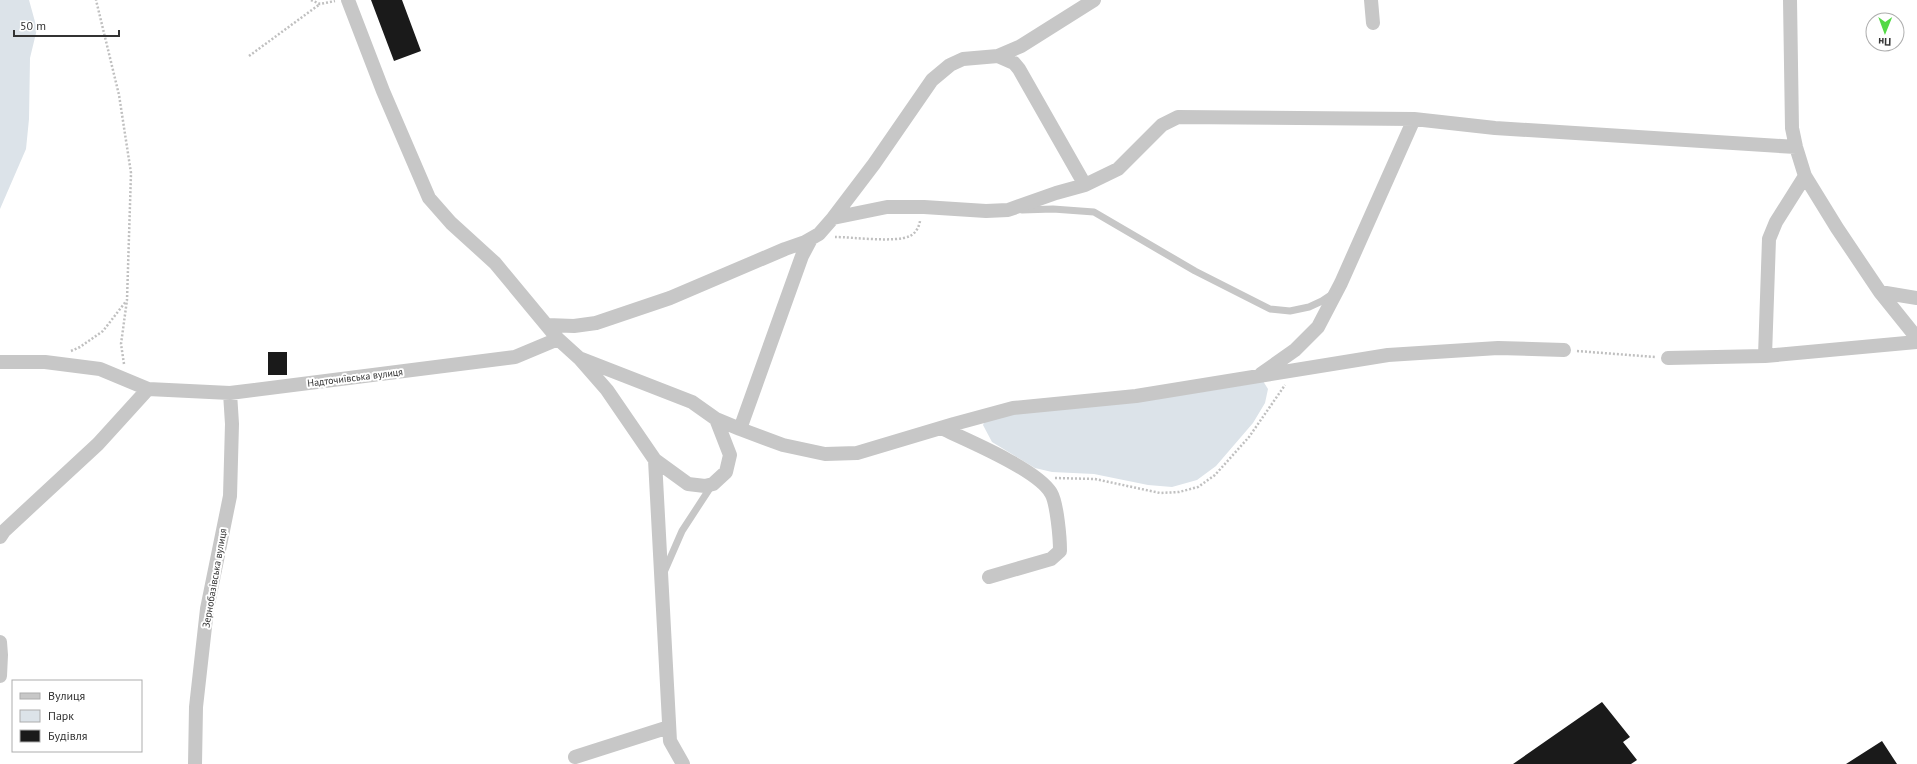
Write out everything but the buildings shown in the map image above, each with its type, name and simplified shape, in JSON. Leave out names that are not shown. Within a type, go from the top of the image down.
[{"type":"street","points":[[348,0],[383,91],[429,198],[451,223],[495,263],[558,339],[579,358],[612,396],[656,460],[688,484],[705,486],[713,484],[726,472],[730,455],[716,419]]},
{"type":"street","points":[[547,325],[574,326],[596,323],[670,298],[811,239],[819,234],[833,218],[874,164],[932,80],[940,72],[950,65],[963,60],[998,56],[1021,46],[1094,0]]},
{"type":"street","points":[[1371,0],[1373,23]]},
{"type":"street","points":[[1790,0],[1792,128],[1805,176],[1837,228],[1880,292],[1917,338]]},
{"type":"street","points":[[998,56],[1014,63],[1019,69],[1085,185]]},
{"type":"street","points":[[833,218],[887,207],[924,207],[986,211],[1008,210],[1056,193],[1085,185],[1118,169],[1162,125],[1178,117],[1414,119],[1503,129],[1796,147]]},
{"type":"street","points":[[1257,377],[1295,350],[1318,327],[1336,291],[1414,119]]},
{"type":"street","points":[[1764,356],[1769,239],[1776,222],[1805,176]]},
{"type":"street","points":[[740,429],[802,256],[811,239]]},
{"type":"street","points":[[1880,292],[1917,298]]},
{"type":"street","name":"Надточиївська вулиця","points":[[0,362],[45,362],[100,369],[148,389],[230,393],[515,357],[558,339]]},
{"type":"street","points":[[1668,358],[1764,356],[1917,342]]},
{"type":"street","points":[[579,358],[692,402],[716,419],[740,429],[783,445],[824,454],[857,453],[1013,408],[1136,396],[1388,355],[1498,348],[1564,350]]},
{"type":"street","points":[[0,537],[4,531],[98,444],[148,389]]},
{"type":"street","name":"Зернобазівська вулиця","points":[[195,764],[196,707],[206,609],[230,496],[232,424],[230,393]]},
{"type":"street","points":[[941,428],[992,451],[1040,481],[1052,494],[1060,535],[1060,550],[1051,559],[989,577]]},
{"type":"street","points":[[656,460],[670,740],[683,764]]},
{"type":"street","points":[[0,642],[2,655],[0,676]]},
{"type":"street","points":[[576,757],[669,727]]},
{"type":"lane","points":[[1008,210],[1053,209],[1094,212],[1195,271],[1270,309],[1290,311],[1309,307],[1322,301],[1336,291]]},
{"type":"lane","points":[[662,580],[670,556],[682,531],[696,506],[713,484]]},
{"type":"path","points":[[96,0],[119,95],[131,173],[127,300],[121,344],[123,363],[133,383]]},
{"type":"path","points":[[311,0],[320,4]]},
{"type":"path","points":[[249,56],[320,4],[338,0]]},
{"type":"path","points":[[834,237],[890,239],[910,236],[917,231],[924,207]]},
{"type":"path","points":[[66,353],[80,347],[103,331],[127,300]]},
{"type":"path","points":[[1564,350],[1668,358]]},
{"type":"path","points":[[1040,481],[1057,477],[1095,480],[1160,493],[1179,492],[1198,487],[1216,476],[1249,437],[1294,370]]},
{"type":"green space","points":[[0,0],[29,0],[37,29],[30,58],[29,119],[26,149],[0,209]]},
{"type":"green space","points":[[1263,381],[1268,389],[1265,403],[1253,423],[1216,466],[1197,480],[1172,487],[1148,485],[1094,474],[1052,472],[1035,468],[992,442],[983,425],[987,416]]}]
